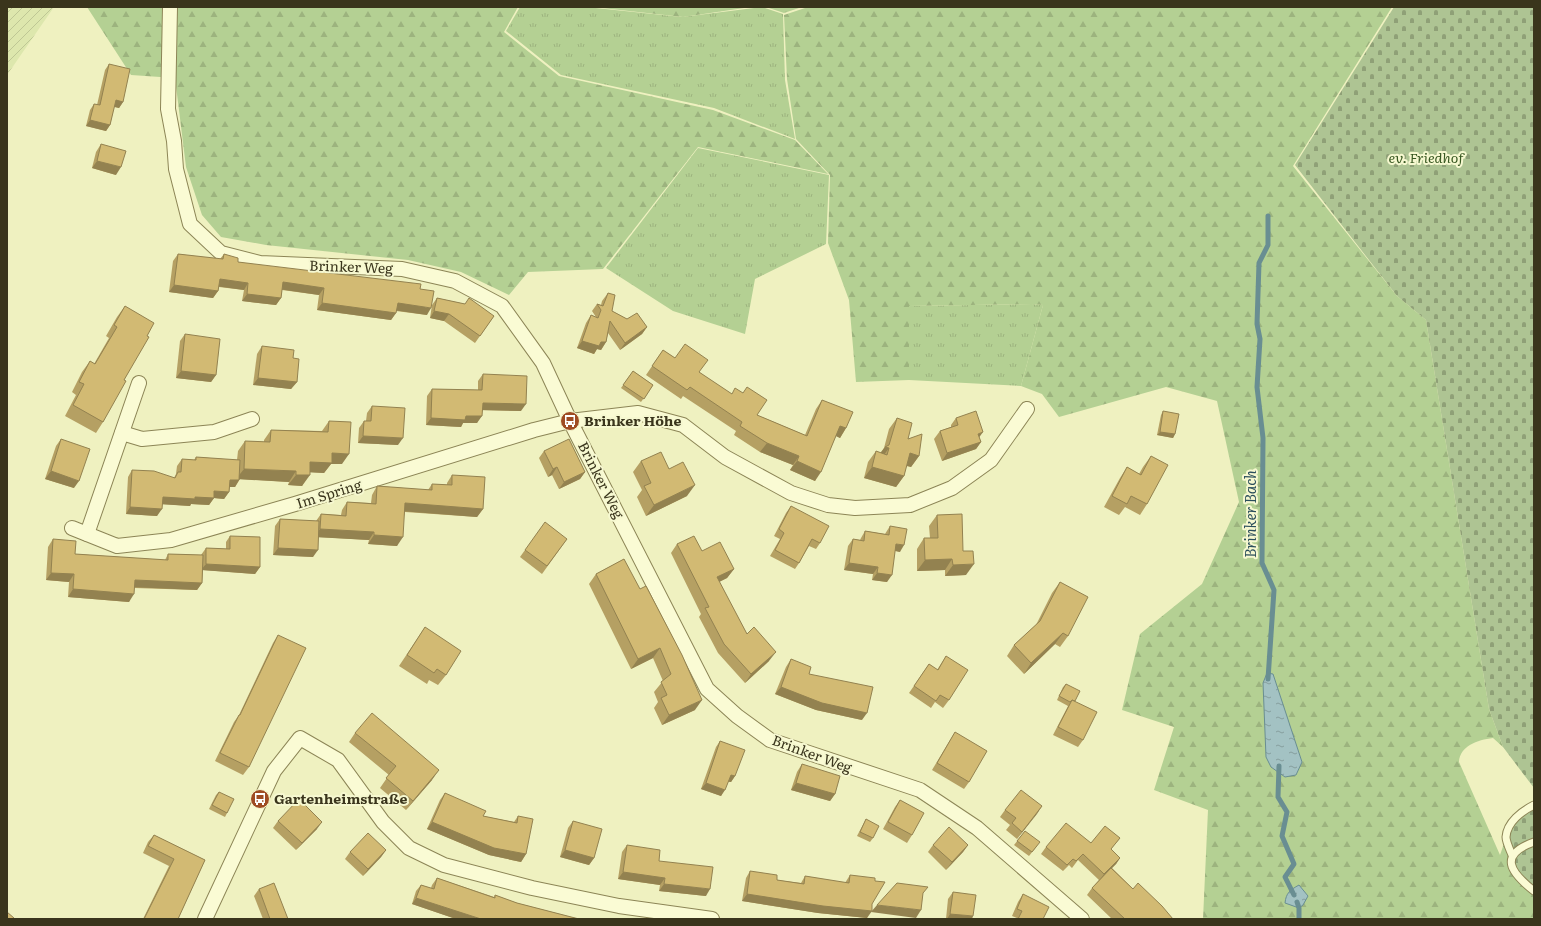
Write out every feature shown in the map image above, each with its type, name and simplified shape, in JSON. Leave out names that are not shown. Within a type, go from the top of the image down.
[{"type":"street","name":"Brinker Weg","points":[[170,7],[168,109],[174,141],[176,169],[190,224],[221,253],[260,263],[402,269],[455,281],[502,306],[543,363],[570,421],[707,689],[737,716],[770,740],[920,790],[977,828],[1082,919]]},
{"type":"street","points":[[87,534],[139,382]]},
{"type":"street","points":[[570,421],[638,413],[683,425],[725,457],[791,493],[828,505],[855,508],[910,505],[952,488],[990,460],[1027,409]]},
{"type":"street","points":[[122,433],[142,439],[214,432],[252,419]]},
{"type":"street","name":"Im Spring","points":[[72,528],[117,546],[171,540],[295,504],[534,430],[570,421]]},
{"type":"street","points":[[205,919],[274,770],[300,738],[338,760],[383,822],[408,848],[444,865],[532,888],[619,906],[712,919]]},
{"type":"lane","points":[[1534,805],[1515,818],[1508,828],[1506,838],[1512,855],[1511,863],[1515,872],[1521,880],[1534,891]]},
{"type":"lane","points":[[1512,855],[1518,849],[1534,842]]},
{"type":"green space","points":[[7,7],[54,7],[7,75]]},
{"type":"green space","points":[[87,7],[518,7],[504,32],[559,76],[713,110],[795,140],[828,174],[698,147],[603,269],[528,272],[509,295],[461,272],[408,260],[266,245],[221,237],[202,215],[186,167],[175,78],[131,75]]},
{"type":"green space","points":[[520,7],[586,7],[682,17],[762,7],[783,14],[785,80],[795,139],[714,108],[561,75],[506,31]]},
{"type":"green space","points":[[593,7],[751,7],[683,17]]},
{"type":"green space","points":[[766,7],[802,7],[784,13]]},
{"type":"green space","points":[[808,7],[1392,7],[1293,166],[1397,296],[1426,320],[1489,709],[1503,747],[1493,738],[1475,742],[1462,752],[1459,762],[1500,855],[1506,838],[1534,891],[1534,919],[1203,919],[1208,810],[1154,790],[1174,727],[1122,710],[1140,634],[1202,584],[1239,502],[1217,401],[1166,387],[1059,417],[1042,394],[1021,386],[1043,305],[1032,304],[909,306],[909,380],[856,382],[849,300],[828,243],[830,175],[796,139],[787,79],[784,15]]},
{"type":"green space","name":"ev. Friedhof","points":[[1394,7],[1533,7],[1534,11],[1534,788],[1503,747],[1489,709],[1426,320],[1397,296],[1295,165]]},
{"type":"green space","points":[[698,148],[829,175],[826,244],[755,279],[745,334],[673,311],[606,268]]},
{"type":"green space","points":[[1043,305],[1021,386],[909,380],[909,306]]},
{"type":"green space","points":[[1534,805],[1534,891],[1521,880],[1506,838],[1508,828]]},
{"type":"water","points":[[1267,673],[1273,674],[1302,762],[1296,775],[1285,777],[1271,767],[1266,757],[1263,683]]},
{"type":"water","points":[[1299,885],[1308,896],[1303,905],[1299,908],[1285,903],[1289,892]]},
{"type":"building","points":[[109,64],[130,69],[123,102],[116,100],[110,125],[90,120],[94,104],[100,105]]},
{"type":"building","points":[[101,144],[126,151],[121,167],[97,161]]},
{"type":"building","points":[[178,254],[223,259],[224,254],[238,258],[238,262],[421,284],[420,289],[434,291],[431,308],[398,303],[396,313],[322,303],[324,288],[283,282],[281,298],[247,294],[248,283],[220,279],[218,291],[174,285]]},
{"type":"building","points":[[608,293],[615,295],[612,311],[627,319],[637,313],[647,327],[625,343],[610,321],[606,342],[601,342],[599,346],[582,341],[591,315],[598,318],[601,310],[597,304],[603,306]]},
{"type":"building","points":[[437,298],[465,304],[469,298],[494,316],[480,336],[449,314],[434,311]]},
{"type":"building","points":[[125,306],[154,323],[147,336],[149,337],[124,380],[126,381],[103,422],[73,405],[84,384],[79,382],[90,361],[95,364],[117,327],[114,325]]},
{"type":"building","points":[[185,334],[220,339],[216,375],[181,371]]},
{"type":"building","points":[[685,344],[708,360],[699,372],[732,394],[735,388],[743,393],[747,387],[767,400],[757,415],[807,436],[822,400],[853,412],[846,428],[840,426],[821,472],[797,461],[799,456],[767,443],[740,426],[742,422],[690,387],[687,390],[652,366],[663,350],[675,358]]},
{"type":"building","points":[[262,346],[294,350],[293,358],[299,359],[297,382],[258,378]]},
{"type":"building","points":[[633,371],[653,385],[644,399],[623,385]]},
{"type":"building","points":[[483,374],[527,376],[526,404],[483,403],[482,416],[466,416],[465,420],[431,418],[432,389],[482,390]]},
{"type":"building","points":[[372,406],[405,408],[403,438],[363,436],[364,421],[371,421]]},
{"type":"building","points":[[976,411],[983,432],[978,434],[981,442],[947,453],[940,431],[958,425],[956,418]]},
{"type":"building","points":[[1163,411],[1179,414],[1175,434],[1160,432]]},
{"type":"building","points":[[897,418],[912,423],[908,439],[922,434],[919,456],[910,453],[904,476],[872,467],[876,451],[887,455],[889,448],[885,447],[889,445]]},
{"type":"building","points":[[329,421],[351,422],[349,454],[332,453],[332,463],[310,462],[310,475],[296,475],[296,471],[244,469],[245,441],[270,442],[271,430],[328,432]]},
{"type":"building","points":[[61,439],[90,449],[79,481],[51,471]]},
{"type":"building","points":[[569,439],[585,472],[564,482],[557,467],[553,469],[544,451]]},
{"type":"building","points":[[661,452],[669,469],[683,462],[695,485],[654,505],[644,486],[651,483],[641,461]]},
{"type":"building","points":[[1151,456],[1168,465],[1147,504],[1131,496],[1127,504],[1112,496],[1127,467],[1141,475]]},
{"type":"building","points":[[196,457],[240,460],[239,480],[230,480],[229,492],[214,491],[214,498],[195,497],[195,499],[163,497],[162,509],[130,507],[132,470],[154,471],[175,478],[178,472],[181,472],[182,459],[196,460]]},
{"type":"building","points":[[452,475],[485,477],[483,509],[405,503],[403,537],[374,535],[374,532],[320,529],[321,514],[346,516],[347,502],[376,504],[377,486],[432,490],[432,484],[452,485]]},
{"type":"building","points":[[791,506],[829,526],[820,543],[812,539],[799,563],[775,550],[784,533],[779,529]]},
{"type":"building","points":[[962,514],[963,551],[973,551],[974,564],[953,565],[952,559],[925,560],[924,538],[938,538],[937,515]]},
{"type":"building","points":[[280,519],[319,521],[318,550],[278,548]]},
{"type":"building","points":[[545,522],[567,539],[547,566],[525,550]]},
{"type":"building","points":[[890,526],[907,529],[904,545],[896,544],[892,575],[877,573],[878,567],[849,563],[853,539],[864,541],[865,531],[889,535]]},
{"type":"building","points":[[230,536],[260,537],[260,567],[206,564],[206,548],[230,549]]},
{"type":"building","points":[[694,536],[702,551],[720,542],[734,569],[717,577],[747,634],[754,627],[776,652],[751,674],[724,644],[705,608],[709,607],[677,544]]},
{"type":"building","points":[[53,539],[76,541],[75,554],[168,560],[168,554],[203,555],[202,583],[135,580],[134,594],[73,589],[74,574],[51,573]]},
{"type":"building","points":[[624,559],[640,589],[646,586],[682,655],[702,700],[669,715],[661,698],[667,695],[661,682],[671,674],[660,648],[638,659],[596,574]]},
{"type":"building","points":[[1060,582],[1088,597],[1068,636],[1063,633],[1031,663],[1014,645],[1040,621]]},
{"type":"building","points":[[425,627],[461,651],[446,675],[437,669],[434,673],[407,655]]},
{"type":"building","points":[[278,635],[306,648],[249,767],[220,753]]},
{"type":"building","points":[[946,656],[968,670],[949,700],[940,695],[936,701],[914,686],[929,664],[938,670]]},
{"type":"building","points":[[791,659],[811,667],[809,674],[873,687],[867,713],[822,703],[781,687]]},
{"type":"building","points":[[1066,684],[1080,691],[1075,701],[1072,700],[1070,702],[1059,696]]},
{"type":"building","points":[[1072,700],[1097,712],[1083,740],[1058,727]]},
{"type":"building","points":[[372,713],[439,770],[413,801],[386,778],[396,766],[355,733]]},
{"type":"building","points":[[955,732],[987,751],[969,782],[937,763]]},
{"type":"building","points":[[720,741],[745,750],[735,776],[731,775],[725,790],[706,783]]},
{"type":"building","points":[[802,764],[840,776],[835,794],[796,783]]},
{"type":"building","points":[[1021,790],[1042,806],[1022,832],[1012,823],[1016,818],[1005,810]]},
{"type":"building","points":[[219,792],[234,799],[227,813],[212,805]]},
{"type":"building","points":[[445,793],[486,811],[483,816],[517,823],[518,816],[533,819],[526,854],[494,848],[432,822]]},
{"type":"building","points":[[299,799],[322,822],[302,843],[278,821]]},
{"type":"building","points":[[900,800],[924,813],[912,835],[888,822]]},
{"type":"building","points":[[866,819],[879,826],[873,838],[860,832]]},
{"type":"building","points":[[573,821],[602,829],[594,858],[565,850]]},
{"type":"building","points":[[1066,823],[1091,843],[1105,826],[1120,838],[1111,849],[1120,858],[1104,874],[1083,854],[1076,861],[1073,859],[1067,865],[1046,847]]},
{"type":"building","points":[[949,827],[968,845],[952,862],[933,845]]},
{"type":"building","points":[[1025,831],[1040,842],[1032,852],[1017,841]]},
{"type":"building","points":[[368,833],[386,850],[368,869],[350,852]]},
{"type":"building","points":[[154,835],[205,860],[178,919],[144,919],[174,859],[148,846]]},
{"type":"building","points":[[627,845],[660,850],[659,861],[713,867],[710,889],[664,884],[665,878],[623,872]]},
{"type":"building","points":[[1111,868],[1133,889],[1138,883],[1173,919],[1125,919],[1092,888]]},
{"type":"building","points":[[750,871],[777,875],[777,880],[804,884],[805,876],[849,883],[850,875],[875,878],[875,881],[885,882],[872,904],[872,911],[823,906],[747,894]]},
{"type":"building","points":[[437,878],[495,898],[495,895],[517,903],[579,919],[481,919],[416,898],[421,885],[434,889]]},
{"type":"building","points":[[274,883],[288,919],[270,919],[259,889]]},
{"type":"building","points":[[897,883],[928,887],[923,893],[921,910],[877,905]]},
{"type":"building","points":[[953,892],[976,895],[973,916],[950,914]]},
{"type":"building","points":[[1023,894],[1049,907],[1043,919],[1018,919],[1022,911],[1017,909]]},
{"type":"building","points":[[7,912],[14,918],[14,919],[7,919]]},
{"type":"waterway","name":"Brinker Bach","points":[[1268,216],[1268,245],[1259,263],[1257,324],[1260,339],[1257,387],[1263,438],[1262,563],[1274,590],[1268,679]]},
{"type":"waterway","name":"Brinker Bach","points":[[1279,766],[1278,797],[1287,812],[1282,836],[1294,864],[1285,877],[1294,895]]},
{"type":"waterway","name":"Brinker Bach","points":[[1297,902],[1299,908],[1299,919]]},
{"type":"place","name":"Brinker Höhe","points":[[570,421]]},
{"type":"place","name":"Gartenheimstraße","points":[[260,799]]}]
